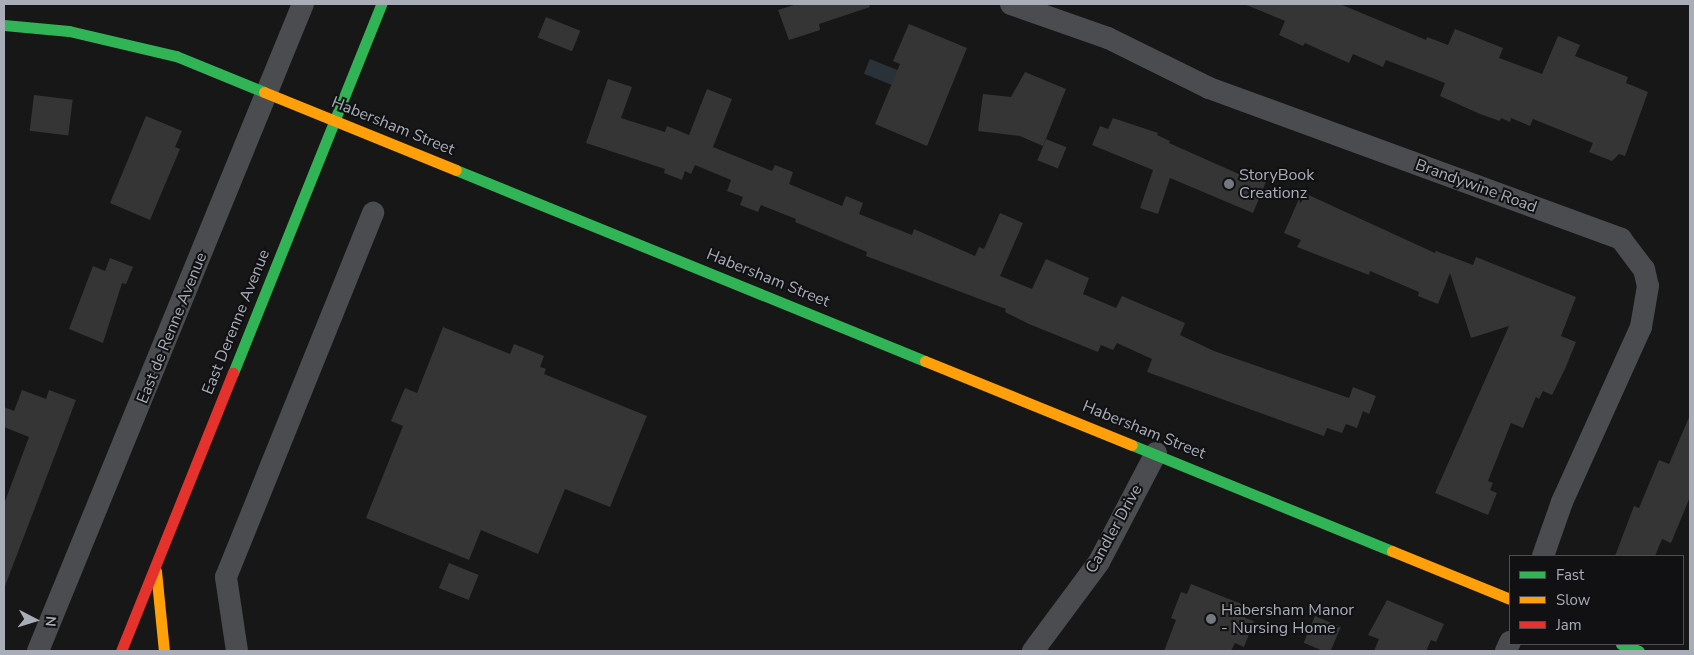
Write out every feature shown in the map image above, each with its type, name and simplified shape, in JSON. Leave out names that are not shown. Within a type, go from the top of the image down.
[{"type":"main road","name":"East Derenne Avenue","points":[[121,651],[336,122],[381,4]]},
{"type":"main road","name":"Habersham Street","points":[[4,25],[69,31],[125,42],[176,56],[1156,452],[1509,599]]},
{"type":"main road","points":[[156,564],[164,651]]},
{"type":"main road","points":[[1624,645],[1640,651]]},
{"type":"street","name":"East de Renne Avenue","points":[[38,651],[269,94],[304,4]]},
{"type":"street","name":"Brandywine Road","points":[[1010,4],[1108,38],[1209,88],[1621,239],[1644,269],[1648,286],[1641,327],[1570,484],[1543,555]]},
{"type":"street","points":[[237,651],[226,576],[374,213]]},
{"type":"street","name":"Candler Drive","points":[[1033,651],[1099,562],[1156,452]]},
{"type":"shaded area","points":[[870,59],[907,74],[901,89],[864,74]]},
{"type":"building","points":[[797,4],[869,4],[870,7],[819,24],[820,30],[789,40],[778,10]]},
{"type":"building","points":[[1244,4],[1340,4],[1426,40],[1427,37],[1448,45],[1455,29],[1503,48],[1499,58],[1542,74],[1558,36],[1580,45],[1575,56],[1628,77],[1626,83],[1648,92],[1625,156],[1619,154],[1612,161],[1589,152],[1593,143],[1533,119],[1530,126],[1511,118],[1510,122],[1501,118],[1500,121],[1480,114],[1440,96],[1445,83],[1386,60],[1383,67],[1353,54],[1349,63],[1305,43],[1303,46],[1279,35],[1285,21]]},
{"type":"building","points":[[546,17],[580,31],[572,51],[538,37]]},
{"type":"building","points":[[909,24],[967,48],[927,146],[875,124],[900,64],[893,61]]},
{"type":"building","points":[[1025,72],[1066,89],[1043,146],[1020,136],[978,131],[983,94],[1011,97]]},
{"type":"building","points":[[608,79],[632,87],[621,118],[665,132],[667,126],[689,135],[707,89],[732,99],[713,147],[772,171],[775,165],[793,172],[789,184],[842,206],[846,196],[863,203],[859,214],[912,235],[914,229],[975,256],[979,247],[984,249],[1000,213],[1023,223],[1000,276],[1032,289],[1046,259],[1089,278],[1083,294],[1116,308],[1122,296],[1185,323],[1180,335],[1214,351],[1349,398],[1353,387],[1376,396],[1369,414],[1363,411],[1357,428],[1346,424],[1342,433],[1327,428],[1324,436],[1147,372],[1152,359],[1117,343],[1113,350],[1101,345],[1098,352],[1029,324],[1005,312],[1006,309],[866,256],[867,252],[795,222],[796,219],[761,205],[758,212],[740,205],[743,197],[727,191],[731,180],[695,165],[691,174],[685,171],[682,180],[664,173],[665,169],[586,143]]},
{"type":"building","points":[[34,95],[73,100],[68,135],[30,131]]},
{"type":"building","points":[[146,116],[182,131],[175,147],[180,149],[150,220],[110,203]]},
{"type":"building","points":[[1113,118],[1158,133],[1157,135],[1170,141],[1169,143],[1241,175],[1244,167],[1268,177],[1253,213],[1170,178],[1158,214],[1140,208],[1153,170],[1092,145],[1100,126],[1108,129]]},
{"type":"building","points":[[1046,139],[1066,147],[1058,169],[1037,160]]},
{"type":"building","points":[[1302,192],[1435,253],[1436,251],[1473,265],[1476,257],[1576,297],[1561,336],[1576,342],[1552,395],[1543,391],[1539,399],[1536,397],[1523,428],[1511,423],[1488,481],[1493,483],[1490,490],[1497,493],[1488,515],[1435,493],[1509,326],[1471,338],[1450,273],[1438,304],[1418,296],[1419,292],[1370,271],[1369,275],[1297,247],[1301,240],[1284,233]]},
{"type":"building","points":[[110,258],[133,267],[126,284],[122,283],[103,343],[69,329],[93,266],[105,271]]},
{"type":"building","points":[[443,327],[510,354],[514,344],[544,356],[540,367],[546,369],[544,374],[647,416],[610,507],[565,489],[538,554],[481,530],[469,560],[366,518],[403,426],[391,421],[405,388],[417,393]]},
{"type":"building","points":[[22,390],[46,399],[49,390],[76,400],[5,586],[4,504],[29,437],[4,427],[4,407],[14,411]]},
{"type":"building","points":[[1690,415],[1690,497],[1671,543],[1662,539],[1655,555],[1615,555],[1634,506],[1639,508],[1659,460],[1669,464]]},
{"type":"building","points":[[449,563],[479,575],[469,600],[439,588]]},
{"type":"building","name":"Habersham Manor - Nursing Home","points":[[1191,584],[1249,607],[1245,618],[1254,621],[1244,647],[1235,643],[1231,651],[1164,651],[1176,620],[1171,618],[1181,592],[1187,594]]},
{"type":"building","points":[[1387,600],[1444,624],[1436,642],[1431,640],[1426,651],[1374,651],[1379,639],[1368,635]]},
{"type":"building","points":[[1315,616],[1341,627],[1331,651],[1323,651],[1304,643]]},
{"type":"traffic: fast","points":[[233,373],[381,4]]},
{"type":"traffic: fast","points":[[4,25],[69,31],[176,56],[264,92]]},
{"type":"traffic: fast","points":[[456,170],[925,361]]},
{"type":"traffic: fast","points":[[1132,445],[1392,551]]},
{"type":"traffic: fast","points":[[1624,645],[1639,651]]},
{"type":"traffic: slow","points":[[264,92],[456,170]]},
{"type":"traffic: slow","points":[[925,361],[1132,445]]},
{"type":"traffic: slow","points":[[1392,551],[1509,599]]},
{"type":"traffic: slow","points":[[156,571],[164,651]]},
{"type":"traffic: jam","points":[[121,651],[233,373]]},
{"type":"place","name":"StoryBook Creationz","points":[[1229,184]]},
{"type":"place","name":"Habersham Manor - Nursing Home","points":[[1211,619]]}]
